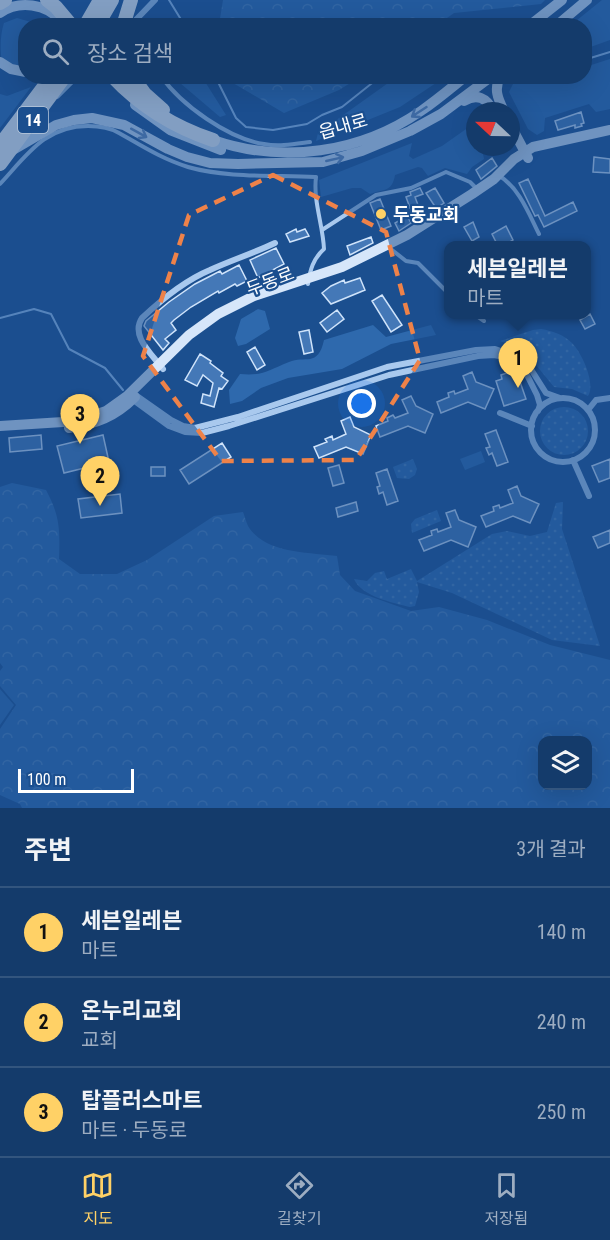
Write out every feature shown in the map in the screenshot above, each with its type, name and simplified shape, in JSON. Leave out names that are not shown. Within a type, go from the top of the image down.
[{"type":"highway","points":[[0,3],[4,0]]},
{"type":"highway","points":[[47,0],[62,18]]},
{"type":"highway","points":[[90,18],[100,0]]},
{"type":"highway","points":[[102,18],[112,0]]},
{"type":"highway","points":[[130,3],[131,18]]},
{"type":"highway","name":"14","points":[[2,154],[47,84]]},
{"type":"highway","name":"14","points":[[2,154],[33,120],[59,84]]},
{"type":"highway","points":[[120,84],[135,99],[161,117],[213,141]]},
{"type":"highway","points":[[138,84],[162,110],[187,128],[213,141]]},
{"type":"street","points":[[138,18],[155,0]]},
{"type":"street","points":[[539,18],[562,0]]},
{"type":"street","points":[[566,18],[587,0]]},
{"type":"street","points":[[0,13],[12,4],[24,2],[41,6],[60,18]]},
{"type":"street","points":[[0,62],[18,70]]},
{"type":"street","points":[[33,120],[69,84]]},
{"type":"street","points":[[113,84],[139,109],[176,132],[228,153],[277,162]]},
{"type":"street","name":"읍내로","points":[[213,141],[273,153],[326,150],[367,138],[403,121],[455,84]]},
{"type":"street","name":"읍내로","points":[[277,162],[323,162],[340,159],[387,142],[441,114],[481,84]]},
{"type":"street","points":[[496,84],[500,102]]},
{"type":"street","points":[[441,114],[447,113],[470,97],[475,96],[488,102]]},
{"type":"street","points":[[2,154],[56,125],[92,118],[124,125],[168,149],[199,160],[225,164],[277,162]]},
{"type":"street","name":"두동로","points":[[520,153],[545,144],[554,144],[610,130]]},
{"type":"street","name":"두동로","points":[[0,433],[85,426],[112,416],[189,335],[218,314],[254,296],[308,281],[388,247],[478,192],[500,176],[516,156]]},
{"type":"street","points":[[161,367],[137,335],[137,324],[142,318],[200,275],[275,243]]},
{"type":"street","points":[[495,349],[518,357],[527,363],[546,393],[580,403],[588,410],[595,429],[590,448],[582,456],[563,462],[543,455],[536,447],[532,437],[532,426],[540,405],[537,395],[524,369],[504,357],[494,355],[478,356],[389,375],[202,433],[185,432],[169,426],[131,396],[171,420],[183,426],[195,428],[233,419],[387,368],[476,350],[495,349]]},
{"type":"street","name":"두동로","points":[[0,426],[63,422],[85,418],[106,411],[131,396]]},
{"type":"street","points":[[538,411],[552,400],[560,398]]},
{"type":"street","points":[[588,410],[596,400],[610,398]]},
{"type":"street","points":[[500,413],[532,426]]},
{"type":"street","points":[[573,460],[589,496]]},
{"type":"lane","points":[[169,84],[202,115],[238,135],[263,144],[291,145],[310,142]]},
{"type":"lane","points":[[0,183],[44,138],[65,129],[87,126],[111,129],[152,153],[208,172],[316,177],[314,189],[324,249],[311,268],[308,281]]},
{"type":"lane","points":[[322,230],[376,195],[411,188],[446,172],[470,182],[478,192]]},
{"type":"lane","points":[[500,176],[525,205],[539,234]]},
{"type":"lane","points":[[388,247],[406,261],[418,263],[444,289]]},
{"type":"highlighted area","points":[[273,175],[386,232],[420,360],[356,460],[221,461],[143,356],[189,215]]},
{"type":"green space","points":[[223,0],[545,0],[541,4],[454,13],[447,18],[220,18]]},
{"type":"green space","points":[[602,0],[610,0],[610,40],[592,46],[592,18],[580,18]]},
{"type":"green space","points":[[18,18],[18,66],[2,62],[1,37],[4,23]]},
{"type":"green space","points":[[610,59],[610,109],[596,112],[589,104],[545,118],[544,131],[537,135],[528,129],[520,113],[520,102],[514,102],[509,92],[513,84],[592,84],[592,65]]},
{"type":"green space","points":[[181,84],[206,84],[226,115],[220,117]]},
{"type":"green space","points":[[235,84],[349,84],[339,90],[284,113]]},
{"type":"green space","points":[[387,84],[434,84],[400,107],[316,141],[318,133]]},
{"type":"green space","points":[[31,87],[0,128],[0,94],[7,96]]},
{"type":"green space","points":[[466,129],[466,156],[483,156],[484,159],[472,167],[467,174],[445,168],[428,176],[422,168],[418,167],[395,175],[392,184],[383,190],[370,194],[361,188],[352,188],[321,197],[319,180],[412,143],[409,156],[413,159],[442,146]]},
{"type":"green space","points":[[258,309],[265,311],[270,329],[246,344],[238,346],[235,338],[241,319]]},
{"type":"green space","points":[[373,325],[386,337],[431,325],[436,335],[391,344],[342,369],[288,378],[261,388],[242,401],[230,404],[229,390],[240,374],[266,372],[295,360],[310,359],[318,354],[324,340]]},
{"type":"green space","points":[[541,329],[562,336],[576,348],[584,361],[589,377],[588,396],[572,389],[554,387],[527,354],[500,341]]},
{"type":"green space","points":[[559,407],[569,407],[584,417],[588,431],[584,445],[578,451],[569,455],[559,455],[544,445],[540,436],[540,426],[550,411]]},
{"type":"green space","points":[[481,451],[485,462],[465,470],[460,459]]},
{"type":"green space","points":[[413,459],[417,469],[415,475],[409,479],[397,478],[393,467]]},
{"type":"green space","points":[[12,483],[46,490],[58,523],[59,559],[80,574],[117,574],[147,560],[214,516],[243,512],[248,526],[265,542],[288,550],[337,556],[340,575],[355,591],[411,611],[439,607],[487,620],[550,645],[610,660],[610,808],[22,808],[20,804],[0,795],[0,729],[16,705],[0,686],[0,671],[3,667],[0,663],[0,487]]},
{"type":"green space","points":[[563,502],[562,529],[600,646],[552,640],[452,593],[417,582],[419,592],[415,606],[410,607],[370,594],[363,590],[354,579],[367,581],[375,573],[384,571],[387,579],[411,569],[417,581],[492,534],[507,531],[530,536],[547,532],[556,503]]},
{"type":"green space","points":[[437,510],[441,521],[412,533],[411,524],[415,519]]},
{"type":"green space","points":[[0,689],[14,705],[0,725]]},
{"type":"building","points":[[581,112],[584,123],[581,124],[582,126],[575,128],[575,125],[558,130],[555,121]]},
{"type":"building","points":[[594,157],[610,159],[610,173],[593,172]]},
{"type":"building","points":[[492,158],[497,166],[481,179],[476,170]]},
{"type":"building","points":[[528,179],[545,216],[573,202],[577,211],[544,227],[538,215],[535,216],[519,183]]},
{"type":"building","points":[[420,188],[423,194],[415,197],[418,205],[410,208],[406,197],[411,195],[410,192]]},
{"type":"building","points":[[435,188],[444,203],[432,211],[429,207],[434,205],[426,193]]},
{"type":"building","name":"두동교회","points":[[380,199],[391,226],[381,230],[370,203]]},
{"type":"building","points":[[407,216],[411,223],[399,231],[395,223]]},
{"type":"building","points":[[473,222],[479,237],[472,241],[464,227]]},
{"type":"building","points":[[506,226],[513,240],[496,241],[492,234]]},
{"type":"building","points":[[296,229],[297,232],[305,229],[309,236],[290,242],[286,234]]},
{"type":"building","points":[[371,237],[373,243],[350,255],[347,246]]},
{"type":"building","points":[[276,248],[284,264],[258,278],[250,260]]},
{"type":"building","points":[[239,265],[247,281],[237,286],[235,284],[219,293],[218,291],[174,320],[171,323],[176,330],[165,339],[169,343],[163,350],[144,326],[146,321],[195,284],[220,271],[222,274]]},
{"type":"building","points":[[360,278],[365,290],[331,304],[322,293],[344,280],[345,283]]},
{"type":"building","points":[[382,295],[402,325],[391,332],[372,301]]},
{"type":"building","points":[[337,310],[344,319],[327,332],[320,323]]},
{"type":"building","points":[[591,316],[595,324],[585,329],[580,320],[591,319]]},
{"type":"building","points":[[309,330],[313,352],[304,354],[299,332]]},
{"type":"building","points":[[255,347],[265,365],[257,370],[247,352]]},
{"type":"building","points":[[200,354],[211,361],[210,363],[223,373],[221,376],[228,381],[222,389],[219,388],[214,407],[201,403],[203,394],[210,396],[213,383],[203,375],[197,386],[185,380]]},
{"type":"building","points":[[512,371],[514,377],[518,376],[526,399],[504,406],[496,381],[502,379],[501,375]]},
{"type":"building","points":[[472,372],[476,382],[494,389],[485,409],[468,402],[441,413],[437,402],[449,397],[448,393],[454,391],[455,394],[468,389],[463,376]]},
{"type":"building","points":[[411,396],[416,406],[433,414],[425,433],[408,426],[380,437],[376,426],[388,421],[387,418],[393,415],[395,418],[408,413],[402,400]]},
{"type":"building","points":[[350,417],[354,427],[371,435],[363,454],[346,447],[319,458],[314,447],[327,442],[325,439],[332,436],[333,440],[346,434],[341,421]]},
{"type":"building","points":[[496,430],[508,462],[497,466],[492,453],[489,455],[486,448],[490,447],[485,434]]},
{"type":"building","points":[[41,435],[42,449],[10,452],[9,438]]},
{"type":"building","points":[[103,435],[109,462],[64,473],[57,446]]},
{"type":"building","points":[[222,443],[231,457],[189,484],[180,470]]},
{"type":"building","points":[[610,459],[610,478],[599,482],[592,466]]},
{"type":"building","points":[[339,465],[344,483],[333,486],[328,468]]},
{"type":"building","points":[[151,467],[165,467],[165,476],[151,476]]},
{"type":"building","points":[[387,469],[398,501],[387,505],[383,492],[379,494],[377,487],[380,486],[376,473]]},
{"type":"building","points":[[517,486],[521,496],[539,504],[530,523],[513,516],[486,527],[481,516],[494,511],[493,507],[499,505],[500,508],[513,503],[508,490]]},
{"type":"building","points":[[120,494],[122,513],[81,518],[78,499]]},
{"type":"building","points":[[356,502],[358,511],[338,517],[336,508]]},
{"type":"building","points":[[455,510],[459,520],[476,527],[468,547],[451,540],[424,551],[419,540],[432,535],[431,531],[437,529],[438,532],[451,527],[446,513]]},
{"type":"building","points":[[610,530],[610,543],[598,548],[593,537]]},
{"type":"waterway","points":[[169,0],[180,18]]},
{"type":"waterway","points":[[592,58],[610,52]]},
{"type":"waterway","points":[[219,84],[236,118],[246,127],[273,130],[307,124],[342,107],[371,84]]},
{"type":"waterway","points":[[0,318],[34,309],[51,314],[69,349],[105,368],[123,390]]},
{"type":"place","name":"두동교회","points":[[381,214]]},
{"type":"place","name":"세븐일레븐","points":[[518,388]]},
{"type":"place","name":"탑플러스마트","points":[[80,444]]},
{"type":"place","name":"온누리교회","points":[[100,506]]}]
